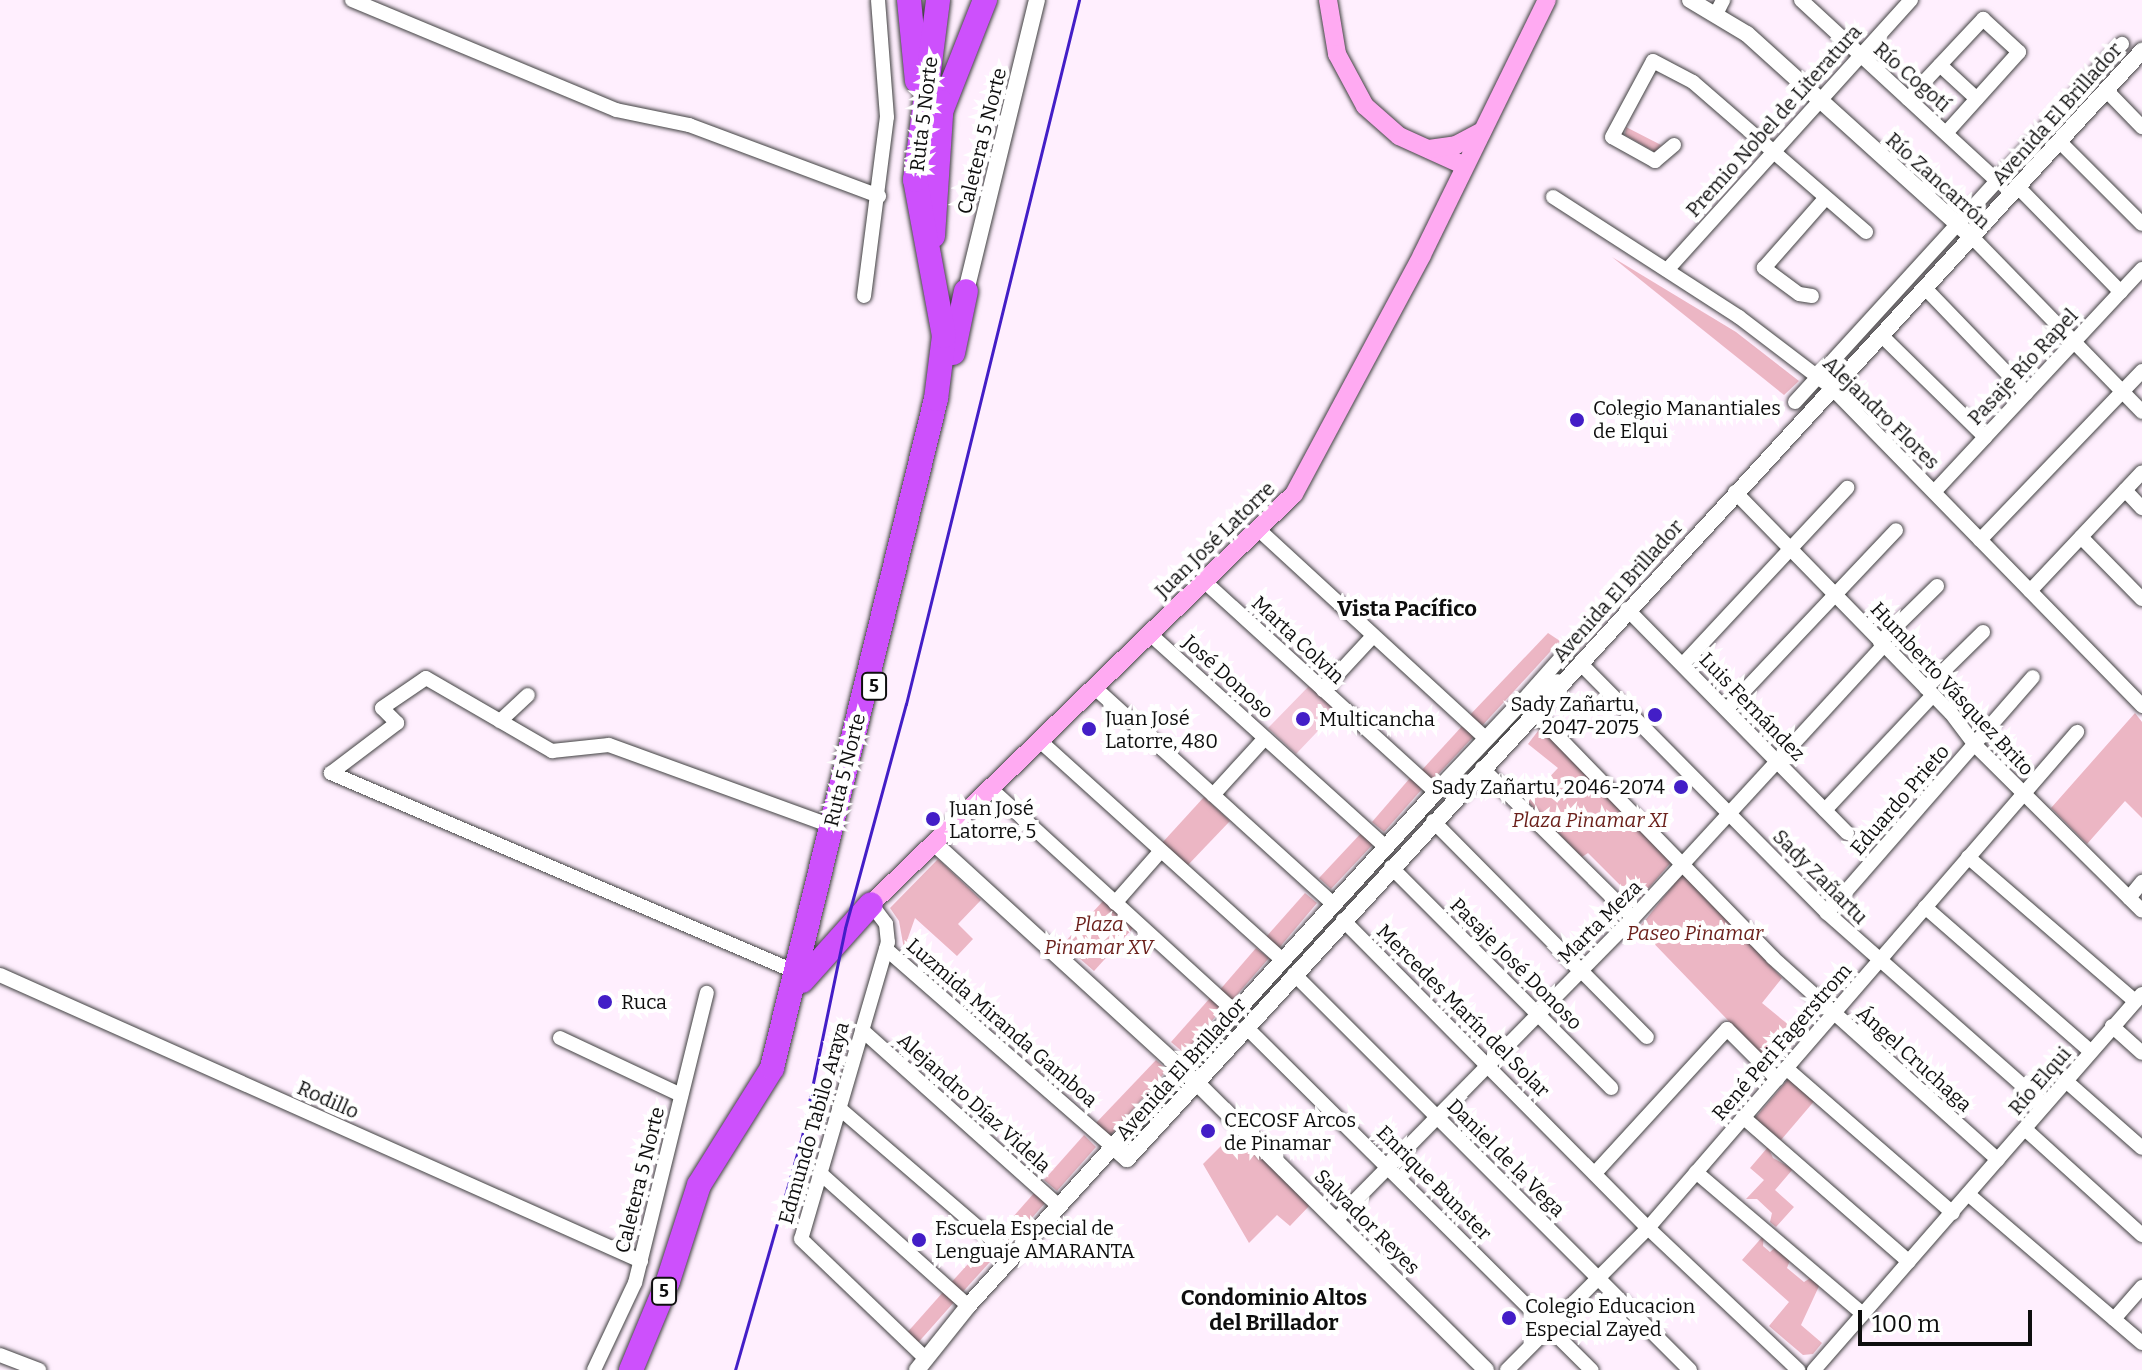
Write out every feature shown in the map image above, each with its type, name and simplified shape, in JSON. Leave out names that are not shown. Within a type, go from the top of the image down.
[{"type":"highway","points":[[909,0],[920,145]]},
{"type":"highway","name":"Ruta 5 Norte","points":[[649,1370],[714,1190],[771,1092],[831,826],[943,361],[942,316],[916,195],[938,0]]},
{"type":"highway","name":"Ruta 5 Norte","points":[[631,1370],[668,1281],[699,1185],[766,1083],[817,920],[951,363],[952,334],[933,238],[940,114],[955,0]]},
{"type":"highway","points":[[940,114],[985,0]]},
{"type":"highway","points":[[951,363],[966,291]]},
{"type":"highway","points":[[799,976],[871,904]]},
{"type":"highway","points":[[817,920],[832,928],[845,928]]},
{"type":"main road","points":[[1328,0],[1337,54],[1356,94],[1387,127],[1465,166]]},
{"type":"main road","name":"Juan José Latorre","points":[[871,904],[1294,494],[1315,462],[1547,0]]},
{"type":"main road","points":[[1426,149],[1456,145],[1482,131]]},
{"type":"main road","points":[[1426,149],[1445,171],[1447,202]]},
{"type":"street","points":[[352,0],[616,110],[689,125],[879,196]]},
{"type":"street","points":[[864,296],[879,196],[887,91],[878,0]]},
{"type":"street","name":"Caletera 5 Norte","points":[[966,291],[1037,0]]},
{"type":"street","name":"Río Zancarrón","points":[[1690,0],[1720,7],[1818,101],[1966,231],[2142,412]]},
{"type":"street","name":"Premio Nobel de Literatura","points":[[1667,270],[1770,152],[1911,0]]},
{"type":"street","name":"Río Cogotí","points":[[1806,2],[1859,57],[1998,182]]},
{"type":"street","points":[[1908,99],[1983,19],[2019,52],[1946,133]]},
{"type":"street","name":"Avenida El Brillador","points":[[1795,402],[1825,383],[1881,335],[1925,288],[1998,182],[2122,44]]},
{"type":"street","name":"Avenida El Brillador","points":[[920,1363],[1112,1146],[1436,792],[1486,739],[1576,668],[1735,492],[1825,383],[1966,231],[2018,187],[2142,51]]},
{"type":"street","points":[[1674,145],[1655,161],[1612,137],[1653,61],[1693,82],[1824,200],[1866,232]]},
{"type":"street","points":[[1940,65],[1977,99]]},
{"type":"street","points":[[2106,90],[2142,127]]},
{"type":"street","points":[[2059,141],[2142,224]]},
{"type":"street","points":[[2018,187],[2121,292]]},
{"type":"street","name":"Alejandro Flores","points":[[1553,197],[1667,270],[1825,383],[2140,698]]},
{"type":"street","points":[[1812,296],[1799,294],[1764,268],[1824,200]]},
{"type":"street","name":"Pasaje Río Rapel","points":[[1934,492],[2142,269]]},
{"type":"street","points":[[1925,288],[2026,393]]},
{"type":"street","points":[[1881,335],[1985,437]]},
{"type":"street","points":[[1980,540],[2142,371]]},
{"type":"street","points":[[2030,591],[2142,472]]},
{"type":"street","points":[[1683,664],[1847,488]]},
{"type":"street","points":[[2125,490],[2142,508]]},
{"type":"street","name":"Humberto Vásquez Brito","points":[[1735,492],[1929,692],[1975,745],[2142,911]]},
{"type":"street","points":[[1258,529],[1486,739]]},
{"type":"street","points":[[1727,709],[1896,530]]},
{"type":"street","points":[[2081,537],[2142,599]]},
{"type":"street","name":"Marta Colvin","points":[[1205,582],[1436,792]]},
{"type":"street","name":"Marta Meza","points":[[1337,1219],[1387,1164],[1633,918],[1681,862],[1937,586]]},
{"type":"street","name":"Luis Fernández","points":[[1627,609],[1847,833]]},
{"type":"street","points":[[1825,810],[1983,632]]},
{"type":"street","name":"José Donoso","points":[[1150,634],[1386,847]]},
{"type":"street","points":[[1323,690],[1373,636]]},
{"type":"street","name":"Avenida El Brillador","points":[[1127,1159],[1482,768],[1567,651]]},
{"type":"street","name":"Sady Zañartu","points":[[1576,668],[1727,812],[1827,913],[2045,1105]]},
{"type":"street","name":"Eduardo Prieto","points":[[1827,913],[2033,677]]},
{"type":"street","points":[[799,976],[331,773],[397,723],[382,708],[426,678],[552,751],[609,745],[831,826]]},
{"type":"street","name":"Mercedes Marín del Solar","points":[[1094,687],[1333,904],[1343,920],[1596,1172],[1648,1228],[1798,1370]]},
{"type":"street","points":[[500,721],[528,695]]},
{"type":"street","name":"Ángel Cruchaga","points":[[1529,707],[1833,1014],[1998,1160]]},
{"type":"street","name":"René Peri Fagerstrom","points":[[1507,1370],[1600,1280],[1648,1228],[2077,732]]},
{"type":"street","points":[[1213,795],[1265,738]]},
{"type":"street","points":[[1040,741],[1282,960]]},
{"type":"street","points":[[1482,768],[1633,918]]},
{"type":"street","points":[[991,789],[1235,1012]]},
{"type":"street","points":[[1433,821],[1647,1037]]},
{"type":"street","name":"Salvador Reyes","points":[[935,844],[1197,1083],[1486,1370]]},
{"type":"street","points":[[1115,903],[1160,852]]},
{"type":"street","points":[[1968,857],[2139,997]]},
{"type":"street","name":"Pasaje José Donoso","points":[[1391,867],[1611,1088]]},
{"type":"street","points":[[2129,898],[2142,882]]},
{"type":"street","points":[[871,904],[886,924],[886,949]]},
{"type":"street","points":[[1925,907],[2091,1052]]},
{"type":"street","name":"Edmundo Tabilo Araya","points":[[886,949],[801,1239],[920,1363]]},
{"type":"street","name":"Luzmida Miranda Gamboa","points":[[886,949],[1127,1159]]},
{"type":"street","name":"Daniel de la Vega","points":[[1294,974],[1690,1370]]},
{"type":"street","name":"Rodillo","points":[[0,975],[641,1261]]},
{"type":"street","name":"Caletera 5 Norte","points":[[594,1370],[618,1327],[641,1261],[707,993]]},
{"type":"street","name":"Río Elqui","points":[[1814,1370],[2139,997]]},
{"type":"street","points":[[2112,1026],[2142,1053]]},
{"type":"street","name":"Enrique Bunster","points":[[1246,1027],[1592,1370]]},
{"type":"street","points":[[1596,1172],[1727,1029],[1953,1213]]},
{"type":"street","name":"Alejandro Díaz Videla","points":[[862,1030],[1059,1206]]},
{"type":"street","points":[[560,1038],[681,1095]]},
{"type":"street","points":[[2066,1081],[2142,1148]]},
{"type":"street","points":[[839,1108],[1012,1257]]},
{"type":"street","points":[[1743,1117],[1909,1262]]},
{"type":"street","points":[[2025,1129],[2142,1235]]},
{"type":"street","points":[[1696,1172],[1863,1314]]},
{"type":"street","points":[[820,1173],[968,1306]]},
{"type":"street","points":[[1968,1194],[2142,1343]]},
{"type":"street","points":[[2114,1319],[2142,1287]]},
{"type":"street","points":[[0,1355],[39,1370]]},
{"type":"green space","points":[[1626,127],[1661,145],[1655,152],[1625,135]]},
{"type":"green space","points":[[1612,257],[1736,332],[1799,381],[1784,395]]},
{"type":"green space","points":[[1548,633],[1560,641],[1480,728],[1468,717]]},
{"type":"green space","points":[[2135,713],[2142,722],[2142,818],[2125,801],[2087,844],[2051,808]]},
{"type":"green space","points":[[1464,724],[1475,735],[1432,781],[1421,771]]},
{"type":"green space","name":"Plaza Pinamar XI","points":[[1541,727],[1673,860],[1640,898],[1633,898],[1588,853],[1582,857],[1527,801],[1558,768],[1528,744]]},
{"type":"green space","points":[[1410,778],[1423,788],[1384,832],[1372,822]]},
{"type":"green space","points":[[1204,797],[1230,821],[1187,866],[1162,843]]},
{"type":"green space","points":[[1364,830],[1376,841],[1331,889],[1319,878]]},
{"type":"green space","points":[[938,859],[981,900],[958,924],[973,939],[957,956],[915,918],[904,949],[899,921],[890,908]]},
{"type":"green space","name":"Paseo Pinamar","points":[[1683,873],[1782,978],[1762,1003],[1801,1035],[1774,1068],[1639,928]]},
{"type":"green space","points":[[1305,893],[1317,903],[1279,948],[1266,937]]},
{"type":"green space","name":"Plaza Pinamar XV","points":[[1104,900],[1134,927],[1094,971],[1063,944]]},
{"type":"green space","points":[[1256,948],[1269,958],[1230,1003],[1218,992]]},
{"type":"green space","points":[[1210,998],[1222,1009],[1184,1053],[1171,1042]]},
{"type":"green space","points":[[1156,1060],[1167,1070],[1110,1136],[1095,1124]]},
{"type":"green space","points":[[1790,1077],[1816,1099],[1781,1140],[1755,1118]]},
{"type":"green space","points":[[1236,1131],[1311,1204],[1290,1226],[1277,1215],[1249,1243],[1203,1164]]},
{"type":"green space","points":[[1084,1135],[1096,1147],[1057,1191],[1044,1180]]},
{"type":"green space","points":[[1768,1147],[1773,1158],[1793,1169],[1775,1190],[1794,1207],[1776,1227],[1770,1222],[1772,1213],[1757,1199],[1746,1199],[1764,1180],[1750,1168]]},
{"type":"green space","points":[[1035,1192],[1046,1202],[1007,1246],[996,1236]]},
{"type":"green space","points":[[1764,1235],[1763,1246],[1770,1252],[1777,1246],[1791,1258],[1787,1268],[1804,1282],[1812,1277],[1820,1284],[1801,1325],[1822,1343],[1813,1354],[1803,1355],[1769,1326],[1789,1302],[1742,1260]]},
{"type":"green space","points":[[988,1242],[999,1252],[959,1296],[948,1286]]},
{"type":"green space","points":[[944,1291],[955,1301],[916,1345],[905,1335]]},
{"type":"shaded area","name":"Multicancha","points":[[1309,686],[1337,711],[1296,754],[1268,728]]},
{"type":"railway","points":[[735,1370],[802,1136],[845,928],[906,704],[1079,0]]},
{"type":"place","name":"Colegio Manantiales de Elqui","points":[[1577,420]]},
{"type":"place","name":"Sady Zañartu, 2047-2075","points":[[1655,715]]},
{"type":"place","name":"Multicancha","points":[[1303,719]]},
{"type":"place","name":"Juan José Latorre, 480","points":[[1089,729]]},
{"type":"place","name":"Sady Zañartu, 2046-2074","points":[[1681,787]]},
{"type":"place","name":"Juan José Latorre, 5","points":[[933,819]]},
{"type":"place","name":"Ruca","points":[[605,1002]]},
{"type":"place","name":"CECOSF Arcos de Pinamar","points":[[1208,1131]]},
{"type":"place","name":"Escuela Especial de Lenguaje AMARANTA","points":[[919,1240]]},
{"type":"place","name":"Colegio Educacion Especial Zayed","points":[[1509,1318]]},
{"type":"district","name":"Vista Pacífico","points":[[1407,609]]},
{"type":"district","name":"Condominio Altos del Brillador","points":[[1274,1310]]}]
